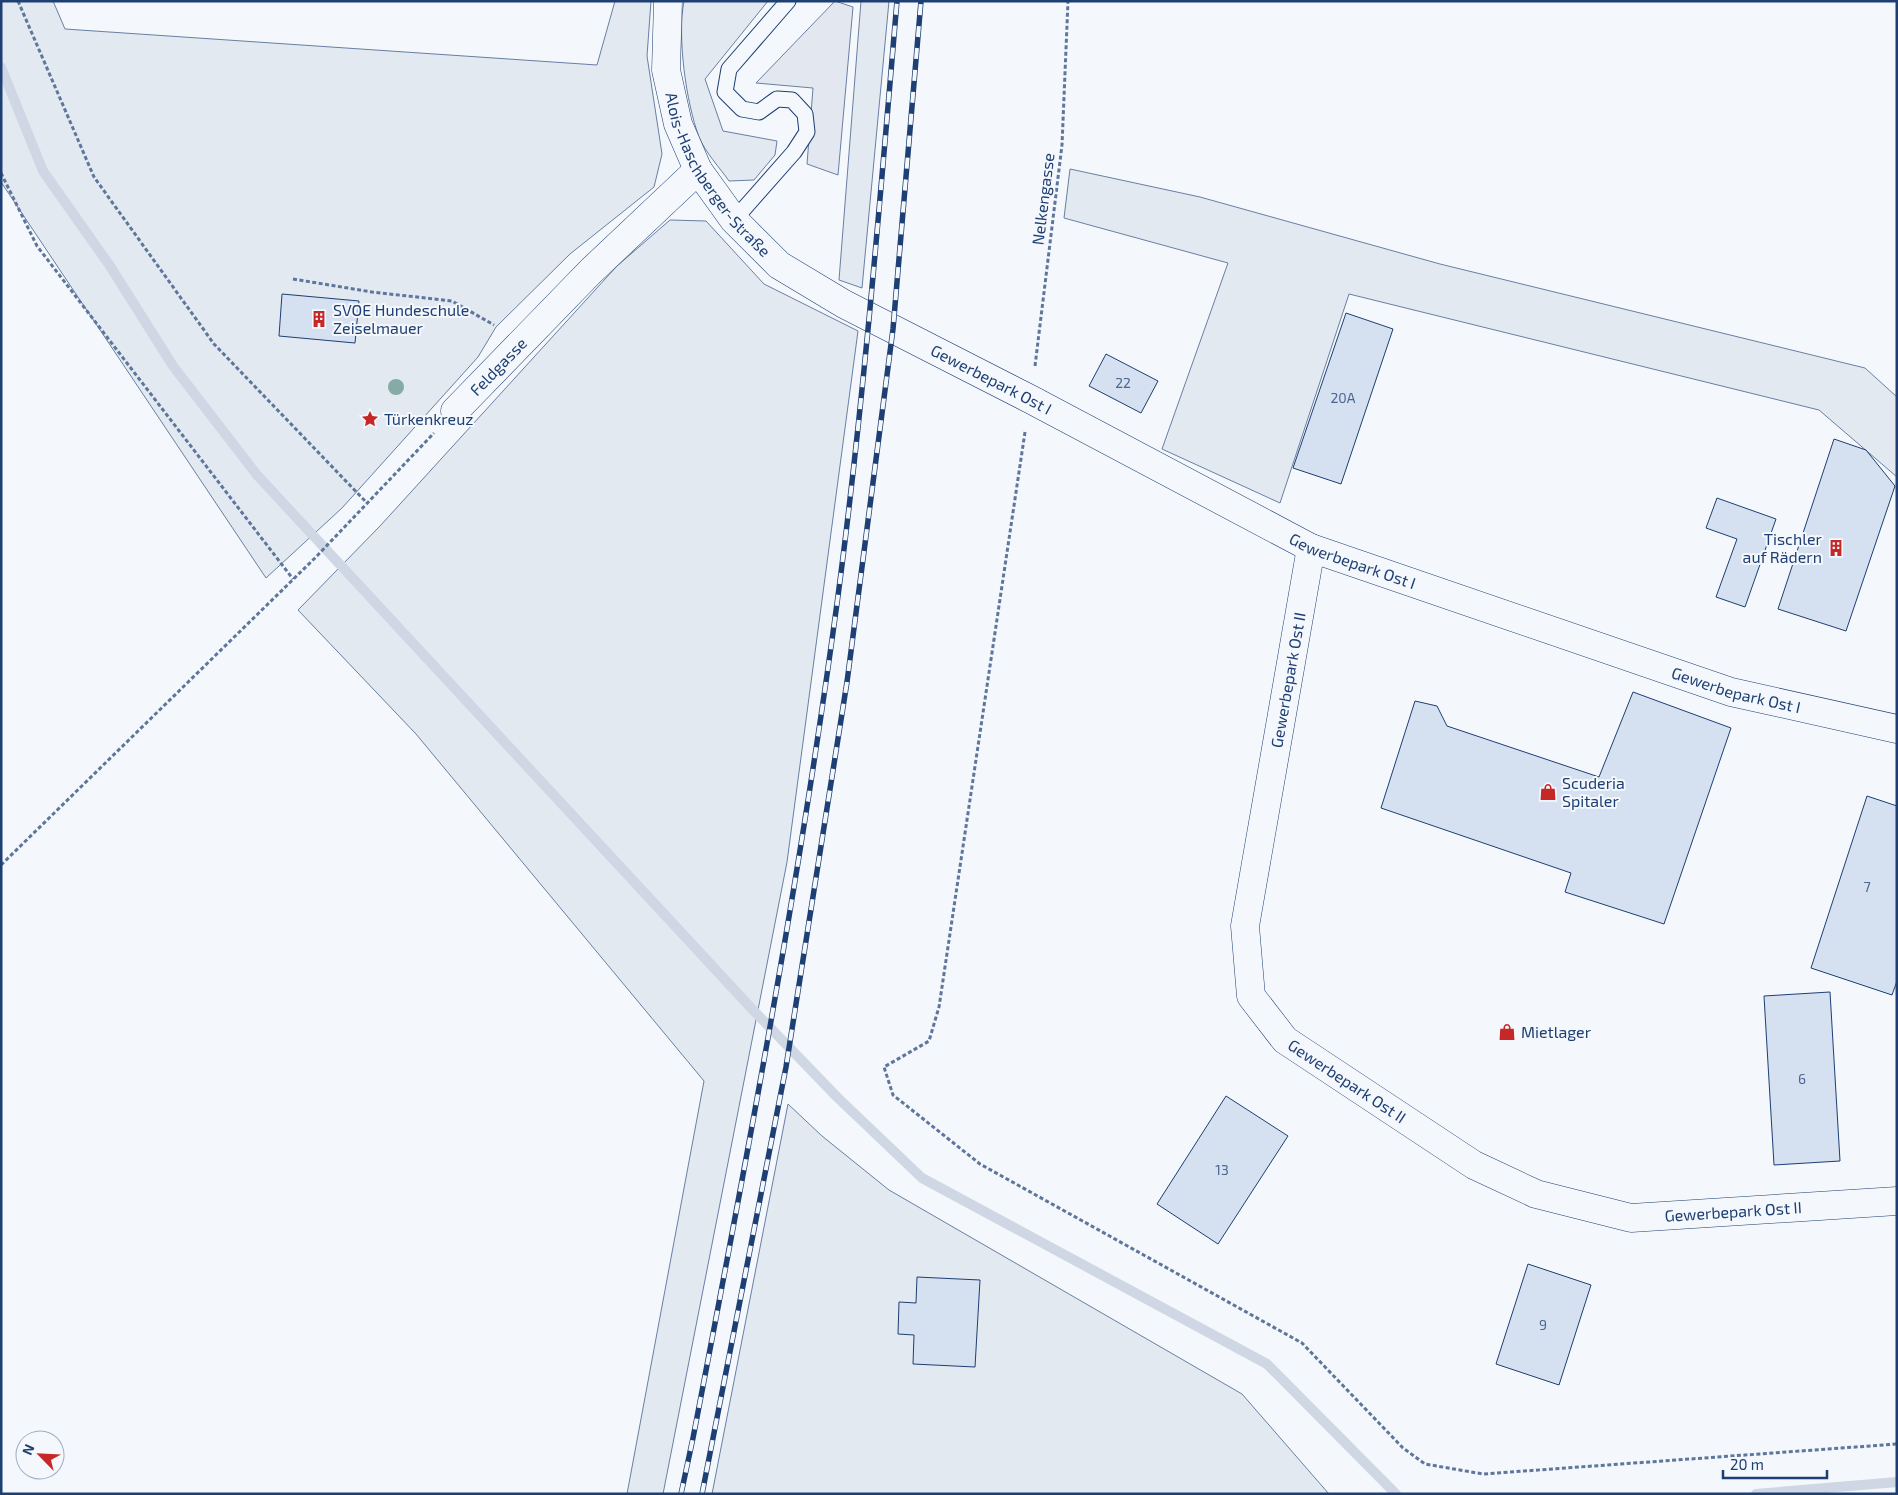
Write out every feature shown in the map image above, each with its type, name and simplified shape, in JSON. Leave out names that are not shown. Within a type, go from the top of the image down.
[{"type":"street","name":"Alois-Haschberger-Straße","points":[[668,1],[666,70],[678,124],[698,170],[734,220],[779,265],[844,304]]},
{"type":"street","name":"Feldgasse","points":[[456,411],[591,271],[698,170]]},
{"type":"street","name":"Gewerbepark Ost I","points":[[844,304],[1030,399],[1311,548],[1731,692],[1897,729]]},
{"type":"street","name":"Gewerbepark Ost II","points":[[1311,548],[1245,926],[1251,996],[1285,1040],[1474,1165],[1536,1194],[1631,1218],[1897,1202]]},
{"type":"lane","points":[[734,220],[794,152],[807,132],[805,114],[792,100],[777,98],[759,112],[742,109],[725,92],[729,69],[788,1]]},
{"type":"path","points":[[18,1],[94,177],[214,344],[367,503]]},
{"type":"path","name":"Nelkengasse","points":[[1068,1],[1062,145],[1041,324],[938,1008],[929,1041],[884,1067],[893,1095],[980,1164],[1302,1343],[1403,1448],[1425,1464],[1483,1474],[1897,1444]]},
{"type":"path","points":[[1,173],[37,246],[293,579]]},
{"type":"path","points":[[293,279],[372,292],[452,301],[496,327],[520,344]]},
{"type":"path","name":"Feldgasse","points":[[1,865],[304,569],[456,411]]},
{"type":"shaded area","points":[[1,1],[53,1],[65,29],[597,65],[615,1],[651,1],[647,56],[662,154],[654,187],[570,254],[496,327],[478,357],[342,508],[266,578],[1,182]]},
{"type":"shaded area","points":[[684,1],[768,1],[705,79],[723,131],[777,141],[775,155],[754,180],[729,181],[699,137],[690,106],[682,51]]},
{"type":"shaded area","points":[[835,1],[853,7],[838,175],[807,164],[813,88],[756,83]]},
{"type":"shaded area","points":[[861,1],[889,1],[862,288],[839,280]]},
{"type":"shaded area","points":[[1070,169],[1200,197],[1440,264],[1865,368],[1897,397],[1897,477],[1819,410],[1349,294],[1280,503],[1162,449],[1228,263],[1064,218]]},
{"type":"shaded area","points":[[670,220],[706,221],[764,284],[858,331],[787,862],[663,1494],[627,1494],[704,1081],[416,734],[298,610],[380,526],[617,266]]},
{"type":"shaded area","points":[[788,1104],[822,1136],[889,1190],[1242,1394],[1329,1494],[712,1494]]},
{"type":"building","name":"SVOE Hundeschule Zeiselmauer","points":[[282,294],[359,301],[355,343],[279,336]]},
{"type":"building","points":[[1346,313],[1393,329],[1341,484],[1293,468]]},
{"type":"building","points":[[1106,354],[1158,381],[1141,413],[1089,386]]},
{"type":"building","name":"Tischler auf Rädern","points":[[1834,439],[1866,450],[1895,486],[1846,631],[1778,609]]},
{"type":"building","points":[[1717,498],[1776,519],[1745,607],[1716,597],[1737,539],[1706,528]]},
{"type":"building","name":"Scuderia Spitaler","points":[[1633,692],[1731,728],[1664,924],[1565,892],[1571,873],[1381,808],[1415,701],[1437,706],[1447,726],[1599,777]]},
{"type":"building","points":[[1867,796],[1897,806],[1897,981],[1892,995],[1811,968]]},
{"type":"building","points":[[1830,992],[1840,1161],[1774,1165],[1764,996]]},
{"type":"building","points":[[1226,1096],[1288,1136],[1218,1244],[1157,1204]]},
{"type":"building","points":[[1528,1264],[1591,1285],[1559,1385],[1496,1364]]},
{"type":"building","points":[[917,1277],[980,1280],[975,1367],[913,1364],[914,1335],[898,1334],[899,1302],[916,1303]]},
{"type":"waterway","points":[[1,67],[43,171],[110,266],[173,366],[257,475],[753,1010],[838,1098],[922,1178],[1267,1364],[1396,1494]]},
{"type":"waterway","points":[[1756,1494],[1897,1482]]},
{"type":"railway","points":[[681,1494],[772,1018],[823,702],[856,448],[897,1]]},
{"type":"railway","points":[[702,1494],[786,1067],[847,682],[893,329],[921,1]]},
{"type":"place","name":"SVOE Hundeschule Zeiselmauer","points":[[319,319]]},
{"type":"place","name":"Türkenkreuz","points":[[370,419]]},
{"type":"place","name":"Tischler auf Rädern","points":[[1836,548]]},
{"type":"place","name":"Scuderia Spitaler","points":[[1548,792]]},
{"type":"place","name":"Mietlager","points":[[1507,1032]]}]
